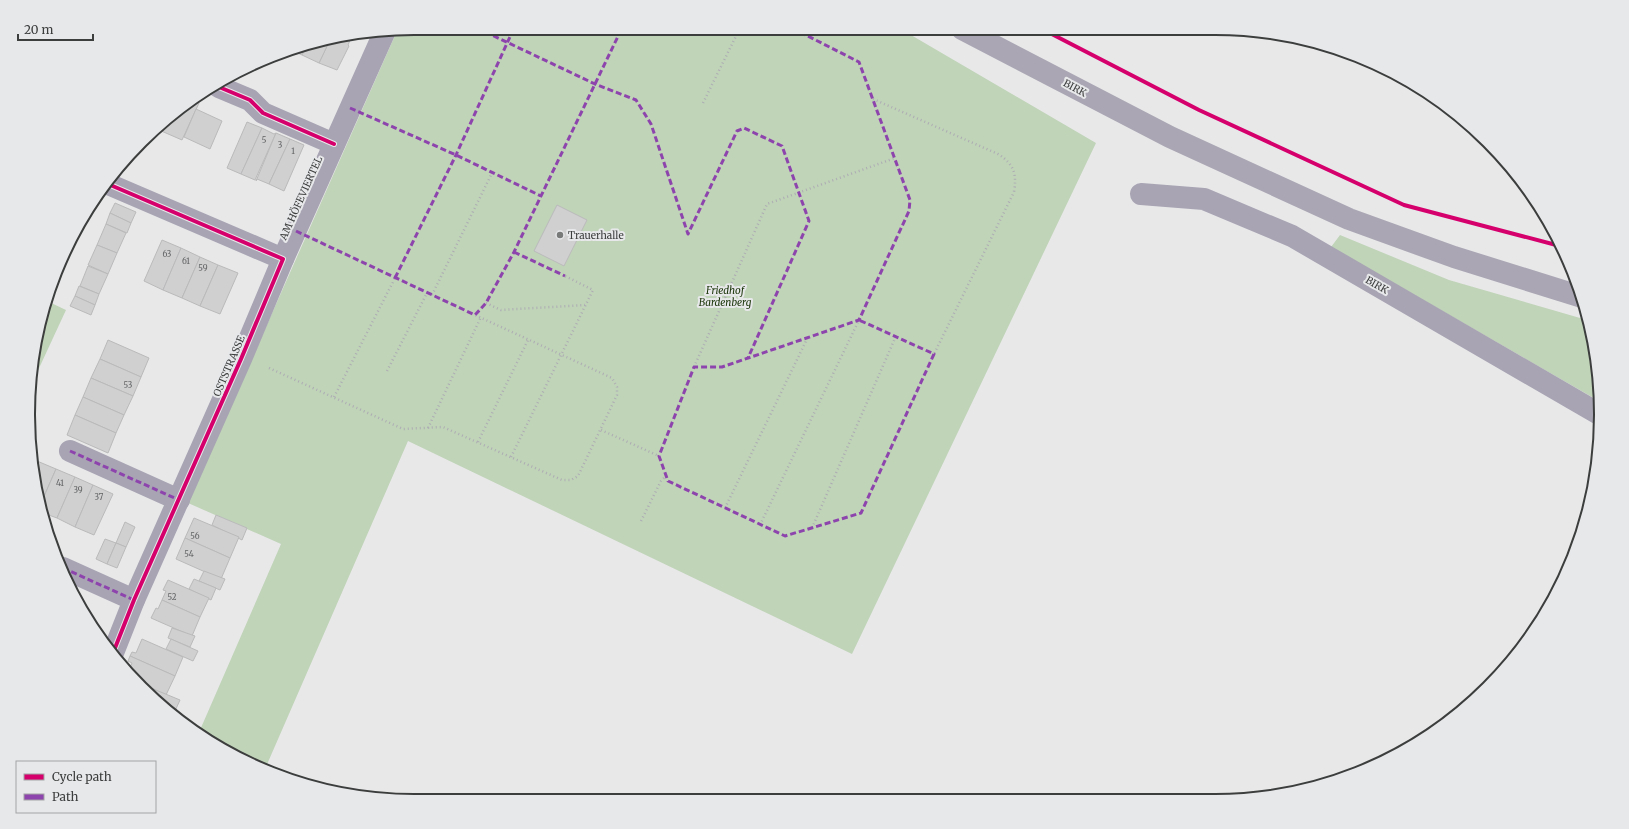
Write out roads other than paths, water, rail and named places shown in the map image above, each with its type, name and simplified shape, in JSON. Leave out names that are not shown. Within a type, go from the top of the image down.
[{"type":"main road","name":"BIRK","points":[[975,35],[1188,146],[1349,219],[1454,257],[1575,295]]},
{"type":"street","name":"AM HÖFEVIERTEL","points":[[283,259],[382,37]]},
{"type":"street","points":[[222,88],[250,100],[263,113],[334,144]]},
{"type":"street","points":[[111,185],[283,259]]},
{"type":"street","name":"BIRK","points":[[1141,194],[1204,199],[1292,236],[1594,411]]},
{"type":"street","name":"OSTSTRASSE","points":[[115,648],[134,600],[283,259]]},
{"type":"street","points":[[70,451],[179,500]]},
{"type":"street","points":[[69,571],[134,600]]},
{"type":"place","name":"Trauerhalle","points":[[560,235]]},
{"type":"park label","name":"Friedhof Bardenberg","points":[[725,296]]}]
